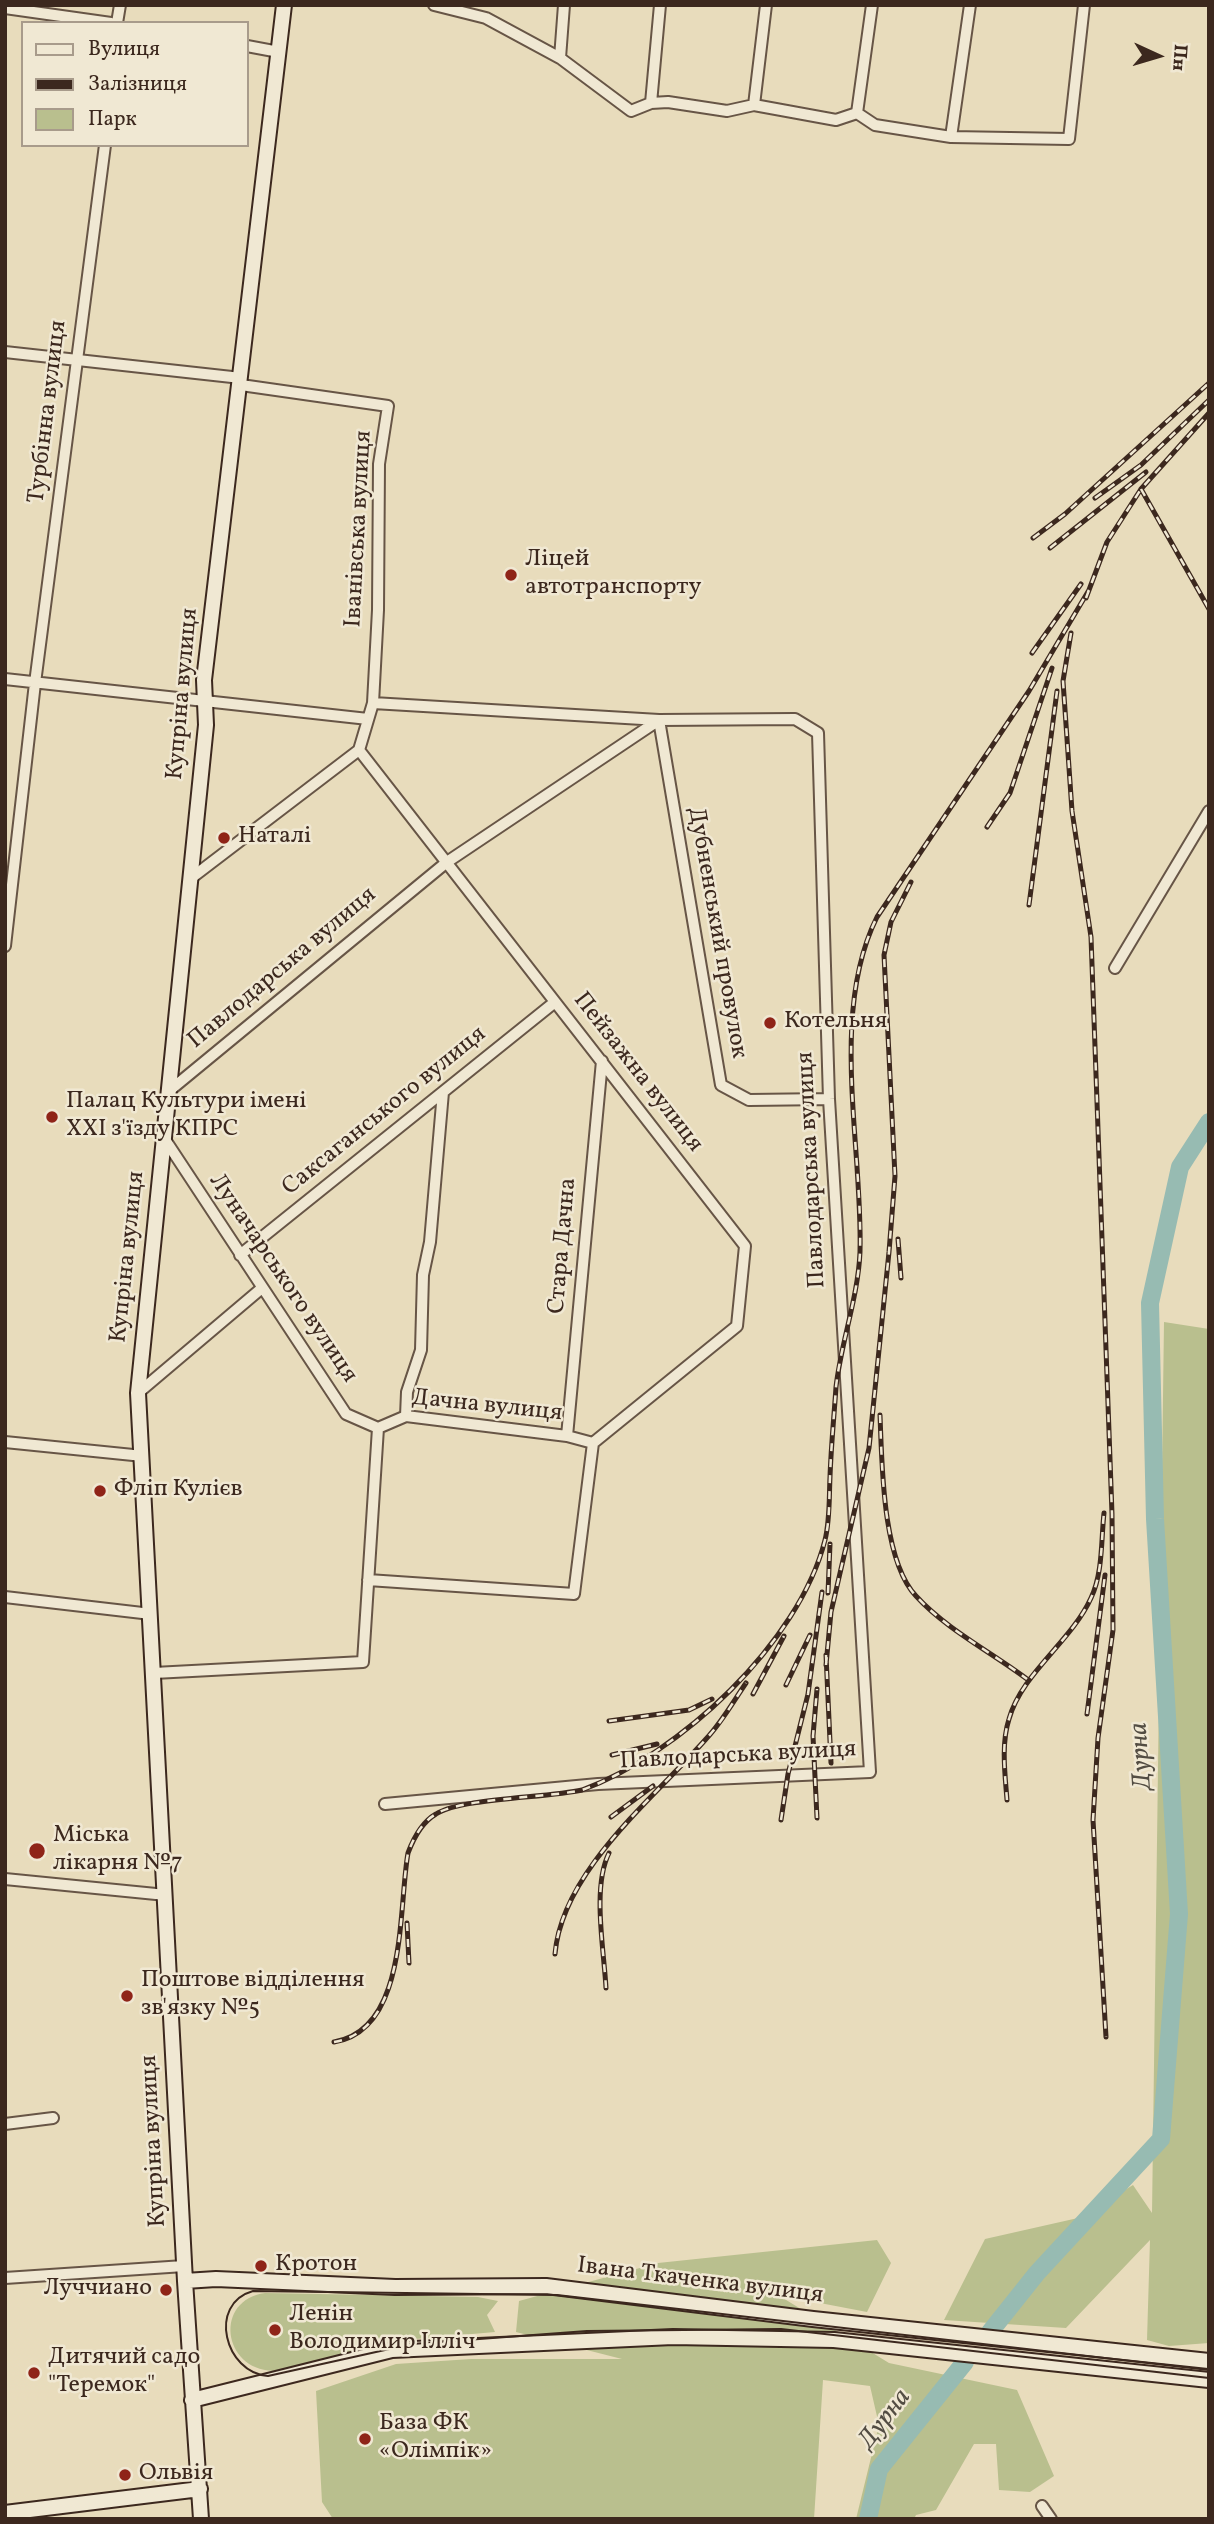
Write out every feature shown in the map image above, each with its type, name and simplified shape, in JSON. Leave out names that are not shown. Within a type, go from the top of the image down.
[{"type":"main road","name":"Купріна вулиця","points":[[201,2519],[192,2400],[138,1393],[190,879],[205,704],[204,680],[285,5]]},
{"type":"main road","name":"Івана Ткаченка вулиця","points":[[185,2274],[216,2279],[403,2287],[546,2286],[813,2319],[1209,2361]]},
{"type":"main road","name":"Івана Ткаченка вулиця","points":[[192,2400],[392,2350],[673,2337],[834,2340],[1209,2380]]},
{"type":"main road","points":[[5,2513],[200,2489]]},
{"type":"street","points":[[434,5],[486,18],[560,58],[631,111],[650,103],[668,102],[727,111],[754,104],[836,120],[857,113]]},
{"type":"street","points":[[560,58],[564,5]]},
{"type":"street","points":[[650,103],[660,5]]},
{"type":"street","points":[[754,104],[766,5]]},
{"type":"street","points":[[857,113],[872,5]]},
{"type":"street","points":[[951,137],[970,5]]},
{"type":"street","points":[[857,113],[875,125],[951,137],[1069,139],[1084,5]]},
{"type":"street","points":[[10,7],[98,21]]},
{"type":"street","points":[[248,46],[279,52]]},
{"type":"street","name":"Турбінна вулиця","points":[[5,946],[35,683],[105,147]]},
{"type":"street","points":[[5,352],[241,381]]},
{"type":"street","name":"Іванівська вулиця","points":[[241,381],[388,406],[379,464],[378,610],[373,703],[359,750]]},
{"type":"street","points":[[5,679],[205,704],[368,719]]},
{"type":"street","points":[[373,703],[659,720]]},
{"type":"street","name":"Павлодарська вулиця","points":[[169,1091],[447,862],[659,720],[794,719],[818,733],[830,1099],[870,1772],[598,1784],[385,1804]]},
{"type":"street","name":"Дубненський провулок","points":[[659,720],[721,1085],[750,1100],[830,1099]]},
{"type":"street","points":[[190,879],[359,750],[447,862]]},
{"type":"street","points":[[1115,968],[1209,811]]},
{"type":"street","name":"Пейзажна вулиця","points":[[447,862],[745,1246],[737,1326],[593,1443]]},
{"type":"street","name":"Саксаганського вулиця","points":[[240,1255],[555,1002]]},
{"type":"street","name":"Стара Дачна","points":[[567,1436],[602,1061]]},
{"type":"street","points":[[406,1416],[407,1392],[421,1350],[423,1275],[430,1242],[443,1092]]},
{"type":"street","name":"Луначарського вулиця","points":[[164,1138],[346,1414],[378,1428]]},
{"type":"street","points":[[138,1393],[262,1288]]},
{"type":"street","name":"Дачна вулиця","points":[[378,1428],[406,1416],[567,1436],[593,1443]]},
{"type":"street","points":[[154,1673],[363,1662],[378,1428]]},
{"type":"street","points":[[5,1442],[143,1456]]},
{"type":"street","points":[[369,1580],[574,1594],[593,1443]]},
{"type":"street","points":[[5,1597],[151,1614]]},
{"type":"street","points":[[5,1880],[166,1895]]},
{"type":"street","points":[[5,2124],[53,2118]]},
{"type":"street","points":[[5,2278],[185,2274]]},
{"type":"street","points":[[1042,2507],[1051,2519]]},
{"type":"green space","points":[[1164,1322],[1209,1329],[1209,2343],[1169,2346],[1147,2340],[1150,2240],[1066,2328],[944,2320],[985,2239],[1078,2218],[1133,2185],[1152,2213]]},
{"type":"green space","points":[[877,2240],[891,2263],[867,2312],[778,2295],[889,2363],[1017,2390],[1054,2476],[1030,2492],[999,2490],[996,2444],[974,2444],[936,2510],[916,2515],[914,2519],[856,2519],[879,2425],[870,2386],[823,2380],[814,2519],[333,2519],[322,2502],[316,2391],[396,2364],[471,2359],[622,2359],[516,2332],[519,2301],[658,2263]]},
{"type":"green space","points":[[265,2293],[478,2297],[498,2301],[487,2315],[495,2332],[404,2340],[273,2371],[256,2367],[243,2359],[231,2334],[232,2320],[238,2308],[249,2298]]},
{"type":"waterway","name":"Дурна","points":[[990,2332],[1037,2273],[1161,2139],[1179,1914],[1155,1519],[1150,1303],[1180,1167],[1209,1122]]},
{"type":"waterway","name":"Дурна","points":[[868,2519],[879,2469],[965,2362]]},
{"type":"tram line","points":[[1209,2370],[557,2295],[253,2291],[239,2298],[230,2309],[226,2323],[232,2351],[241,2363],[253,2372],[268,2376],[412,2344],[587,2331],[781,2329],[1209,2378]]},
{"type":"railway","points":[[1033,538],[1065,514],[1209,383]]},
{"type":"railway","points":[[1095,498],[1141,465],[1209,400]]},
{"type":"railway","points":[[1086,598],[1107,542],[1141,489],[1209,413]]},
{"type":"railway","points":[[1050,548],[1146,472]]},
{"type":"railway","points":[[1141,489],[1209,609]]},
{"type":"railway","points":[[1032,653],[1081,584]]},
{"type":"railway","points":[[334,2042],[358,2033],[375,2015],[387,1992],[400,1934],[408,1853],[427,1821],[436,1814],[464,1805],[582,1790],[620,1773],[658,1750],[695,1722],[763,1655],[790,1617],[811,1579],[827,1532],[836,1387],[859,1269],[860,1211],[851,1037],[855,995],[863,955],[877,917],[1029,691],[1089,590]]},
{"type":"railway","points":[[1071,633],[1063,681],[1072,811],[1091,937],[1112,1514],[1113,1630],[1098,1738],[1093,1820],[1106,2037]]},
{"type":"railway","points":[[987,827],[1010,793],[1052,668]]},
{"type":"railway","points":[[1029,905],[1057,691]]},
{"type":"railway","points":[[826,1665],[831,1612],[869,1448],[895,1176],[884,955],[891,922],[911,882]]},
{"type":"railway","points":[[898,1239],[901,1278]]},
{"type":"railway","points":[[880,1415],[886,1510],[896,1559],[905,1580],[916,1596],[941,1619],[1027,1679]]},
{"type":"railway","points":[[1007,1800],[1004,1749],[1009,1719],[1024,1687],[1072,1629],[1091,1598],[1100,1567],[1104,1513]]},
{"type":"railway","points":[[828,1593],[830,1544]]},
{"type":"railway","points":[[1087,1714],[1105,1575]]},
{"type":"railway","points":[[781,1820],[788,1774],[808,1694],[822,1592]]},
{"type":"railway","points":[[786,1685],[810,1635]]},
{"type":"railway","points":[[753,1694],[784,1636]]},
{"type":"railway","points":[[826,1655],[831,1763]]},
{"type":"railway","points":[[555,1954],[561,1923],[574,1894],[592,1865],[637,1811],[712,1732],[746,1683]]},
{"type":"railway","points":[[817,1689],[813,1736],[817,1818]]},
{"type":"railway","points":[[609,1721],[689,1710],[712,1699]]},
{"type":"railway","points":[[612,1755],[657,1744]]},
{"type":"railway","points":[[611,1817],[653,1786]]},
{"type":"railway","points":[[606,1988],[600,1901],[601,1883],[609,1853]]},
{"type":"railway","points":[[407,1923],[409,1963]]},
{"type":"place","name":"Ліцей автотранспорту","points":[[511,575]]},
{"type":"place","name":"Наталі","points":[[224,838]]},
{"type":"place","name":"Котельня","points":[[770,1023]]},
{"type":"place","name":"Палац Культури імені XXI з'їзду КПРС","points":[[52,1117]]},
{"type":"place","name":"Фліп Кулієв","points":[[100,1491]]},
{"type":"place","name":"Міська лікарня №7","points":[[37,1851]]},
{"type":"place","name":"Поштове відділення зв'язку №5","points":[[127,1996]]},
{"type":"place","name":"Кротон","points":[[261,2266]]},
{"type":"place","name":"Луччиано","points":[[166,2290]]},
{"type":"place","name":"Ленін Володимир Ілліч","points":[[275,2330]]},
{"type":"place","name":"Дитячий садо \"Теремок\"","points":[[34,2373]]},
{"type":"place","name":"База ФК «Олімпік»","points":[[365,2439]]},
{"type":"place","name":"Ольвія","points":[[125,2475]]}]
